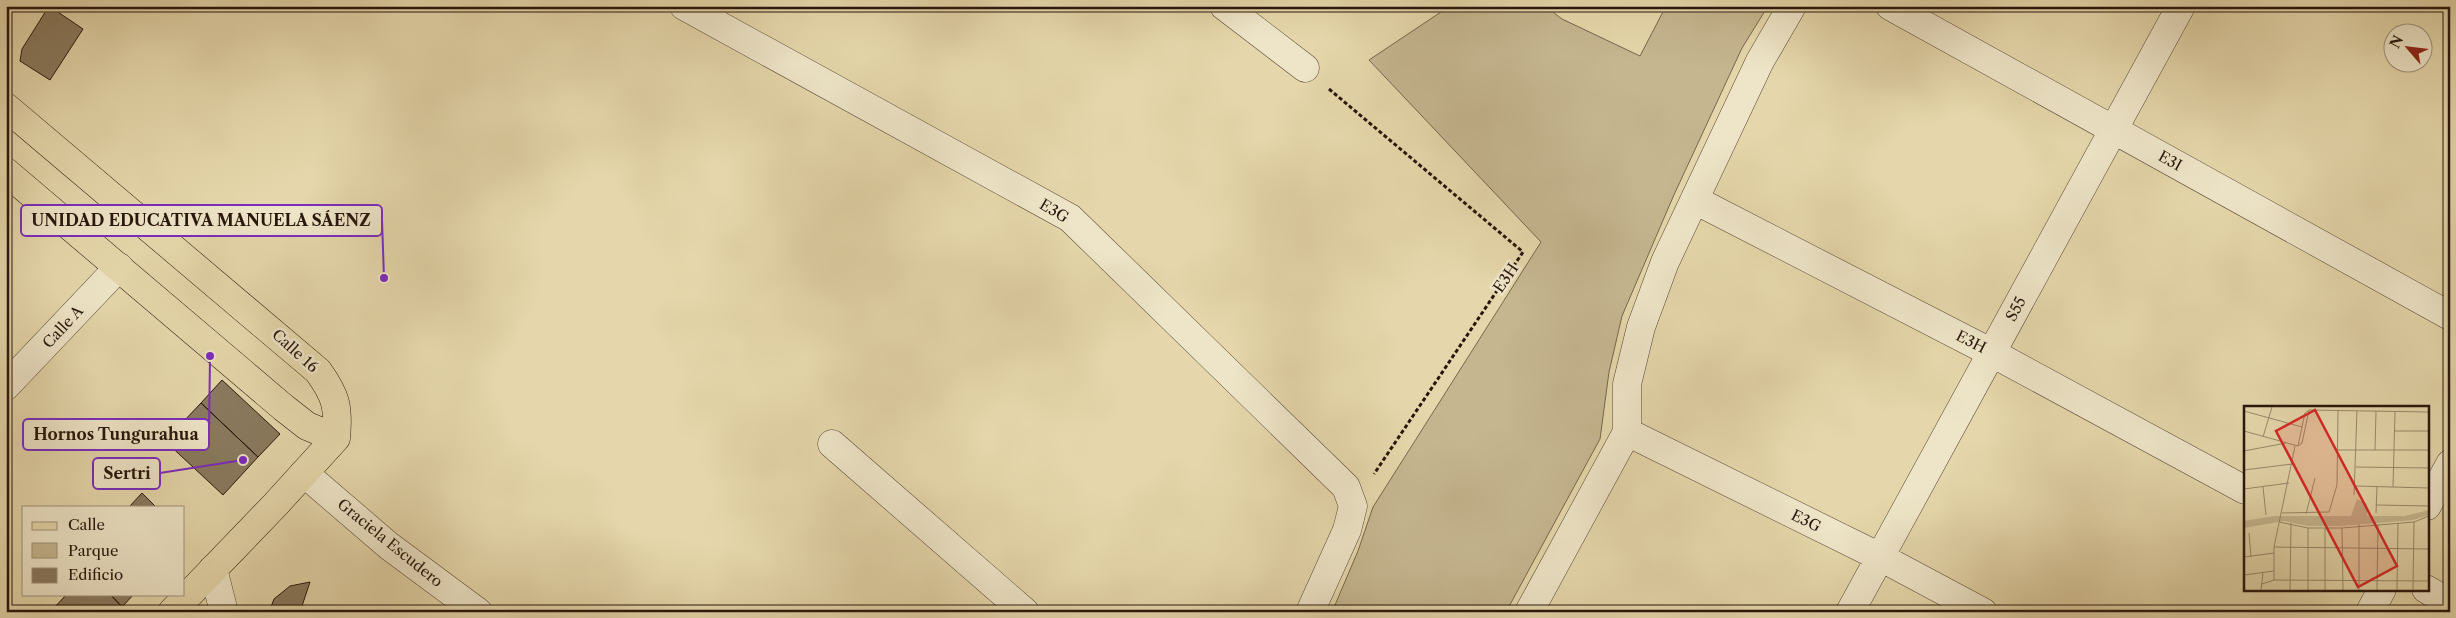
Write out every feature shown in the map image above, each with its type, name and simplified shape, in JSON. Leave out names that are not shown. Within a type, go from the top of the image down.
[{"type":"main road","name":"Calle 16","points":[[6,106],[318,371],[337,403],[336,438]]},
{"type":"main road","points":[[6,172],[284,408],[307,426],[336,438],[172,612]]},
{"type":"street","name":"E3G","points":[[684,6],[1070,218],[1346,487],[1353,506]]},
{"type":"street","points":[[1224,6],[1305,68]]},
{"type":"street","points":[[1529,612],[1627,432],[1627,384],[1641,327],[1665,262],[1760,61],[1792,6]]},
{"type":"street","name":"E3I","points":[[1890,6],[2450,316]]},
{"type":"street","name":"S55","points":[[1850,612],[2112,129],[2181,6]]},
{"type":"street","name":"E3H","points":[[1695,200],[1992,353],[2244,489]]},
{"type":"street","name":"Calle A","points":[[6,386],[119,267]]},
{"type":"street","name":"E3G","points":[[1627,432],[1880,557],[1983,612]]},
{"type":"street","points":[[832,444],[1025,612]]},
{"type":"street","points":[[2428,504],[2450,464]]},
{"type":"street","name":"Graciela Escudero","points":[[304,473],[389,546],[478,612]]},
{"type":"street","points":[[1310,612],[1347,530],[1353,506]]},
{"type":"street","points":[[213,569],[222,604],[221,612]]},
{"type":"street","points":[[2370,612],[2381,590]]},
{"type":"street","points":[[2428,590],[2450,602]]},
{"type":"path","name":"E3H","points":[[1305,68],[1523,252],[1353,506]]},
{"type":"green space","points":[[1450,6],[1545,6],[1562,19],[1640,56],[1666,6],[1768,6],[1742,48],[1673,197],[1622,316],[1609,372],[1600,439],[1506,612],[1332,612],[1358,551],[1373,507],[1541,242],[1369,60]]},
{"type":"building","points":[[49,6],[83,29],[50,80],[20,61],[22,49]]},
{"type":"building","points":[[222,380],[280,434],[258,457],[201,403]]},
{"type":"building","points":[[201,403],[258,457],[223,495],[165,441]]},
{"type":"building","points":[[142,493],[155,506],[130,506]]},
{"type":"building","points":[[310,582],[300,612],[269,612],[274,599],[290,586]]},
{"type":"building","points":[[65,596],[112,596],[122,607],[117,612],[50,612]]},
{"type":"building","points":[[112,596],[132,596],[122,607]]},
{"type":"place","name":"UNIDAD EDUCATIVA MANUELA SÁENZ","points":[[384,278]]},
{"type":"place","name":"Hornos Tungurahua","points":[[210,356]]},
{"type":"place","name":"Sertri","points":[[243,460]]}]
